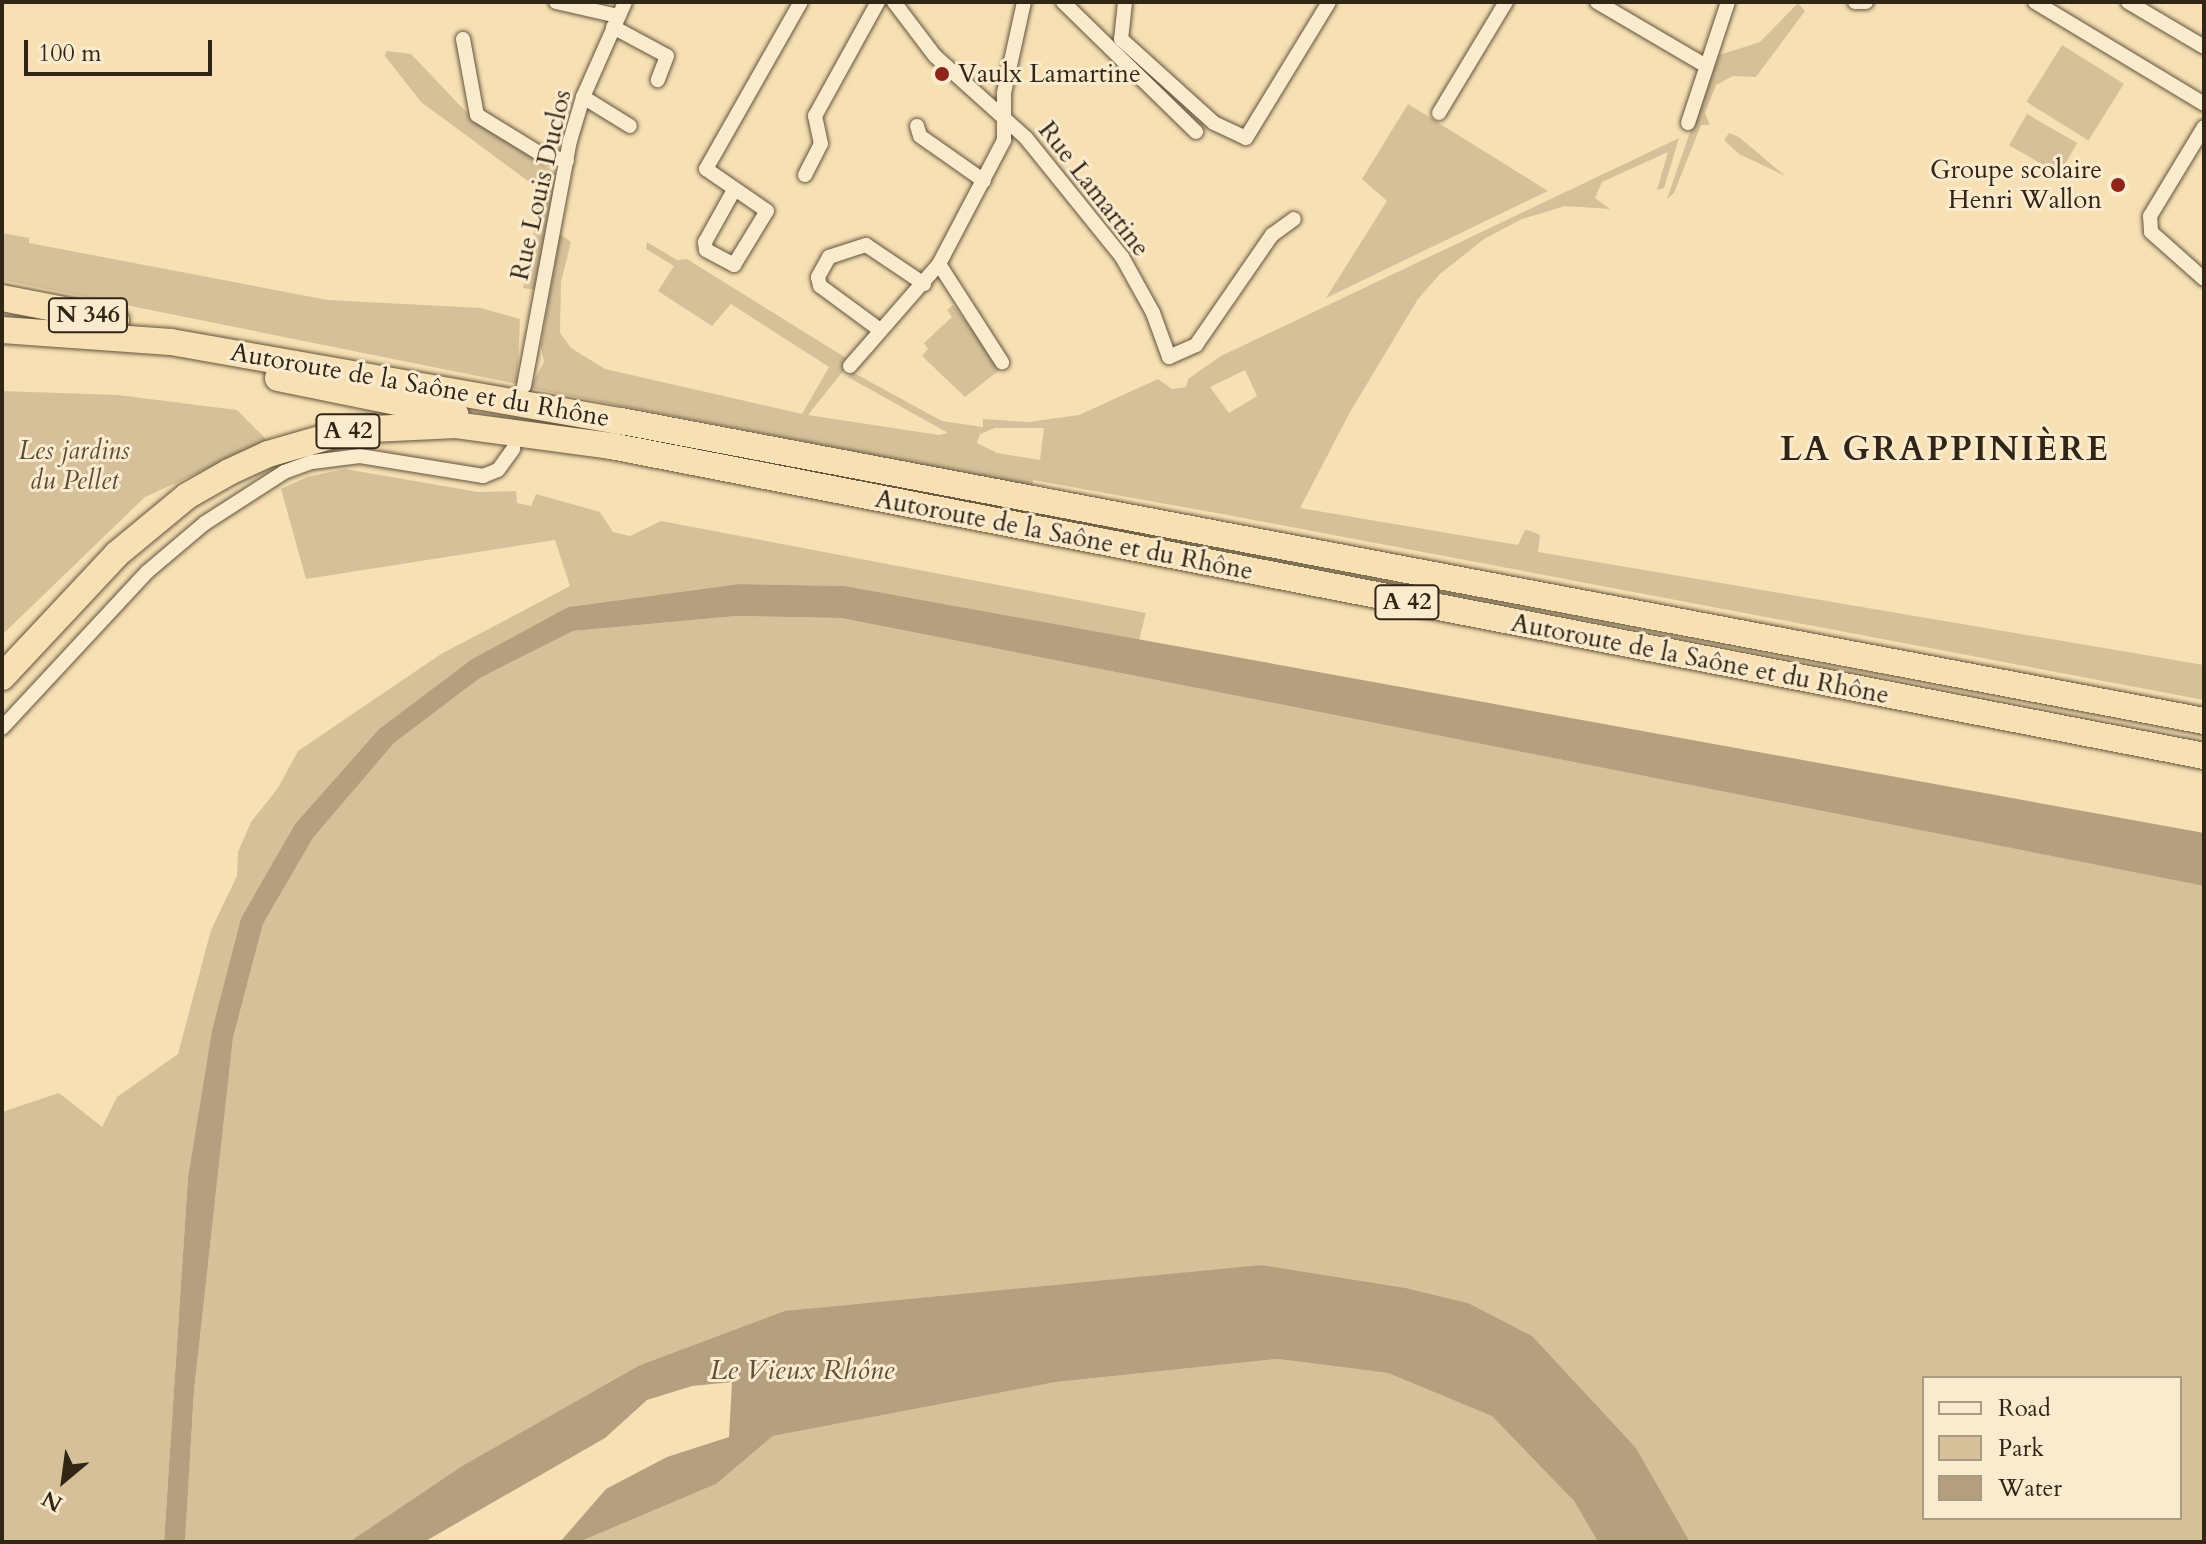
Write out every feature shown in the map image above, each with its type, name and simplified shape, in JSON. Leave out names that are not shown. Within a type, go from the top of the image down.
[{"type":"highway","name":"N 346","points":[[2,298],[143,325],[171,342]]},
{"type":"highway","name":"Autoroute de la Saône et du Rhône","points":[[2,330],[171,342],[621,421],[2204,721]]},
{"type":"highway","points":[[2,347],[122,352],[242,370],[611,446]]},
{"type":"highway","name":"Autoroute de la Saône et du Rhône","points":[[2,677],[117,554],[187,496],[229,472],[268,454],[351,430],[456,425],[611,446],[2204,756]]},
{"type":"highway","points":[[2,658],[117,554]]},
{"type":"street","points":[[556,2],[615,22],[667,56],[658,80]]},
{"type":"street","name":"Rue Louis Duclos","points":[[524,386],[567,161],[583,97],[625,2]]},
{"type":"street","points":[[734,190],[705,242],[706,250],[734,265],[767,211],[706,169],[801,2]]},
{"type":"street","points":[[805,175],[821,144],[815,116],[878,2]]},
{"type":"street","name":"Rue Lamartine","points":[[894,2],[935,56],[1026,138],[1122,257],[1153,313],[1163,353],[1175,358],[1196,345],[1272,235],[1294,219]]},
{"type":"street","points":[[850,366],[939,264],[1004,140],[1004,93],[1024,2]]},
{"type":"street","points":[[1063,2],[1196,132]]},
{"type":"street","points":[[1125,2],[1121,39],[1214,123],[1246,138],[1329,2]]},
{"type":"street","points":[[1439,113],[1506,2]]},
{"type":"street","points":[[1597,2],[1706,66]]},
{"type":"street","points":[[1688,123],[1728,2]]},
{"type":"street","points":[[1855,2],[1866,2]]},
{"type":"street","points":[[2035,2],[2204,104]]},
{"type":"street","points":[[2128,2],[2149,7],[2204,47]]},
{"type":"street","points":[[463,39],[477,115],[539,153],[567,161]]},
{"type":"street","points":[[583,97],[630,126]]},
{"type":"street","points":[[917,126],[920,136],[984,181]]},
{"type":"street","points":[[2204,127],[2150,216],[2151,232],[2204,279]]},
{"type":"street","points":[[880,330],[820,286],[818,277],[829,257],[866,245],[924,284]]},
{"type":"street","points":[[939,264],[1002,362]]},
{"type":"street","points":[[2,728],[147,572],[205,523],[284,472],[312,462],[360,456],[483,476],[498,470],[513,449]]},
{"type":"green space","points":[[1798,3],[1805,11],[1756,77],[1733,76],[1716,85],[1705,113],[1710,125],[1701,125],[1674,193],[1667,199],[1716,56],[1760,42]]},
{"type":"green space","points":[[2062,45],[2124,84],[2088,141],[2026,102]]},
{"type":"green space","points":[[386,51],[411,54],[471,117],[557,174],[536,290],[523,288],[536,221],[536,187],[421,102],[385,56]]},
{"type":"green space","points":[[1408,104],[1548,191],[1326,298],[1387,201],[1362,179]]},
{"type":"green space","points":[[2027,114],[2077,143],[2059,174],[2009,145]]},
{"type":"green space","points":[[1729,133],[1739,137],[1785,176],[1739,154],[1724,140]]},
{"type":"green space","points":[[1679,138],[1664,188],[1657,190],[1668,152],[1602,182],[1595,198],[1610,209],[1565,206],[1522,219],[1484,239],[1440,274],[1418,299],[1350,412],[1300,508],[1518,545],[1525,530],[1531,531],[1540,535],[1538,552],[2204,665],[2204,700],[1222,514],[1033,480],[1032,486],[530,388],[544,362],[541,346],[560,234],[571,242],[561,282],[560,333],[571,348],[605,369],[802,414],[829,367],[731,304],[712,326],[658,291],[674,266],[646,249],[647,242],[677,260],[687,259],[851,361],[808,415],[939,435],[948,433],[848,377],[852,372],[942,421],[983,427],[983,419],[1028,422],[1079,415],[1158,379],[1172,389],[1186,387],[1188,379],[1221,356]],"holes":[[[1245,370],[1257,396],[1229,413],[1210,387]],[[995,428],[1044,428],[1040,460],[997,453],[977,443],[980,434]]]},
{"type":"green space","points":[[2,233],[29,238],[29,243],[328,300],[481,308],[520,319],[517,384],[2,280]]},
{"type":"green space","points":[[953,305],[1002,368],[965,397],[922,356],[928,349],[924,343],[952,317],[947,310]]},
{"type":"green space","name":"Les jardins du Pellet","points":[[2,391],[118,395],[237,410],[268,441],[145,497],[2,635]]},
{"type":"green space","points":[[345,469],[478,492],[516,491],[517,503],[531,506],[536,494],[600,512],[613,532],[630,536],[661,521],[1146,613],[1139,640],[845,586],[739,584],[568,607],[472,659],[379,729],[295,824],[241,918],[212,1030],[188,1177],[164,1542],[2,1542],[2,1112],[59,1093],[102,1127],[117,1097],[178,1054],[211,930],[237,876],[238,852],[251,822],[278,788],[298,751],[441,654],[570,586],[555,540],[306,579],[281,489],[307,477]]},
{"type":"green space","points":[[736,616],[841,618],[2204,886],[2204,1542],[1690,1542],[1636,1448],[1468,1303],[1406,1288],[1262,1265],[638,1366],[462,1466],[349,1542],[185,1542],[194,1391],[233,1038],[263,924],[313,838],[394,743],[480,678],[573,631]]},
{"type":"green space","points":[[1278,1359],[1388,1373],[1493,1416],[1574,1501],[1598,1542],[579,1542],[716,1484],[773,1436],[1056,1382]]},
{"type":"water","points":[[739,584],[845,586],[2204,833],[2204,886],[841,618],[736,616],[573,631],[480,678],[394,743],[313,838],[263,924],[233,1038],[194,1391],[185,1542],[164,1542],[188,1177],[212,1030],[241,918],[295,824],[379,729],[472,659],[568,607]]},
{"type":"water","name":"Le Vieux Rhône","points":[[1262,1265],[1406,1288],[1468,1303],[1532,1336],[1636,1448],[1690,1542],[1598,1542],[1574,1501],[1492,1416],[1388,1373],[1278,1359],[1056,1382],[773,1436],[716,1484],[579,1542],[560,1542],[606,1489],[667,1457],[729,1437],[732,1382],[692,1386],[647,1400],[605,1438],[424,1542],[349,1542],[462,1466],[638,1366],[785,1311]]},
{"type":"place","name":"Vaulx Lamartine","points":[[942,74]]},
{"type":"place","name":"Groupe scolaire Henri Wallon","points":[[2118,185]]},
{"type":"district","name":"LA GRAPPINIÈRE","points":[[1945,450]]}]
